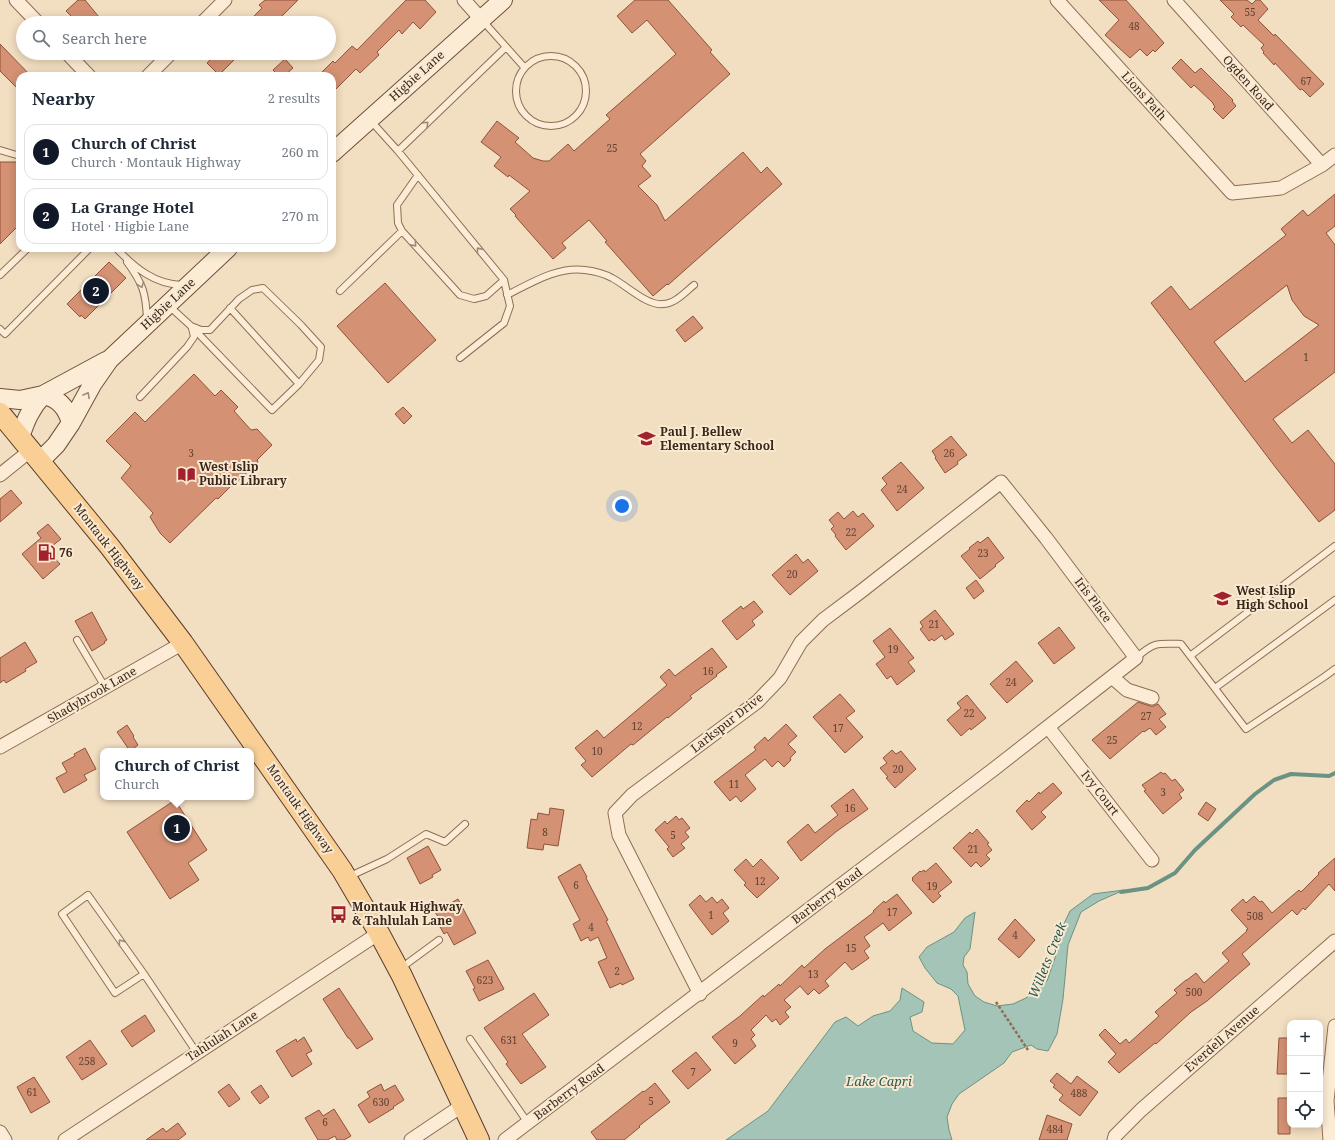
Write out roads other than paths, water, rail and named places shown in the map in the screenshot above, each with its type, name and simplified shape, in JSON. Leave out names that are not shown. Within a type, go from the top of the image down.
[{"type":"main road","name":"Higbie Lane","points":[[336,149],[503,0]]},
{"type":"main road","name":"Higbie Lane","points":[[43,395],[28,414],[30,449],[56,445],[71,423],[93,383],[109,360],[224,252]]},
{"type":"main road","name":"Higbie Lane","points":[[0,398],[20,400],[43,395],[109,360]]},
{"type":"main road","points":[[43,395],[50,396],[62,405],[69,416],[71,423]]},
{"type":"main road","name":"Montauk Highway","points":[[0,413],[110,547],[183,643],[347,878],[398,970],[479,1140]]},
{"type":"street","points":[[16,0],[31,16]]},
{"type":"street","points":[[209,16],[225,0]]},
{"type":"street","points":[[464,0],[481,19]]},
{"type":"street","name":"Lions Path","points":[[1057,0],[1232,193],[1281,188],[1322,165]]},
{"type":"street","name":"Ogden Road","points":[[1174,0],[1322,165]]},
{"type":"street","points":[[74,60],[85,72]]},
{"type":"street","points":[[152,72],[164,60]]},
{"type":"street","points":[[1322,165],[1335,156]]},
{"type":"street","points":[[0,475],[30,449]]},
{"type":"street","name":"Iris Place","points":[[1001,482],[1046,538],[1136,658]]},
{"type":"street","name":"Larkspur Drive","points":[[700,994],[619,835],[614,813],[632,795],[757,702],[780,678],[801,642],[823,620],[1001,482]]},
{"type":"street","name":"Shadybrook Lane","points":[[0,747],[183,643]]},
{"type":"street","points":[[1136,658],[1112,677],[1128,690],[1152,698]]},
{"type":"street","name":"Barberry Road","points":[[505,1140],[700,994],[1112,677]]},
{"type":"street","name":"Ivy Court","points":[[1048,727],[1152,860]]},
{"type":"street","name":"Tahlulah Lane","points":[[65,1140],[378,933]]},
{"type":"street","name":"Everdell Avenue","points":[[1114,1140],[1115,1136],[1141,1110],[1335,941]]},
{"type":"street","points":[[1330,1140],[1327,1100],[1335,1026]]},
{"type":"street","points":[[411,1140],[463,1105]]},
{"type":"street","points":[[0,1132],[5,1140]]},
{"type":"lane","points":[[481,19],[524,67]]},
{"type":"lane","points":[[398,151],[506,47]]},
{"type":"lane","points":[[546,56],[558,56],[569,61],[578,69],[584,80],[586,92],[584,104],[577,114],[569,121],[559,125],[547,126],[537,123],[527,117],[520,109],[516,98],[515,87],[518,76],[524,67],[534,59],[546,56]]},
{"type":"lane","points":[[369,119],[398,151],[504,280],[510,306],[504,323],[460,358]]},
{"type":"lane","points":[[0,150],[16,155]]},
{"type":"lane","points":[[418,175],[397,204],[398,223],[402,232],[460,295],[474,299],[486,296],[504,280]]},
{"type":"lane","points":[[340,291],[402,232]]},
{"type":"lane","points":[[0,276],[24,252]]},
{"type":"lane","points":[[0,329],[5,334],[86,252]]},
{"type":"lane","points":[[119,252],[138,278],[144,292],[147,324]]},
{"type":"lane","points":[[120,252],[138,269],[154,279],[166,283],[188,286]]},
{"type":"lane","points":[[507,295],[541,278],[571,269],[586,270],[611,277],[652,303],[663,304],[674,301],[694,285]]},
{"type":"lane","points":[[168,304],[272,410],[299,384],[319,360],[321,347],[262,288],[252,290],[239,299],[210,330],[201,330],[191,326]]},
{"type":"lane","points":[[230,308],[299,384]]},
{"type":"lane","points":[[140,397],[187,347],[194,337],[191,326]]},
{"type":"lane","points":[[1190,656],[1335,546]]},
{"type":"lane","points":[[1215,688],[1335,600]]},
{"type":"lane","points":[[77,640],[105,687]]},
{"type":"lane","points":[[1136,658],[1146,649],[1159,643],[1181,644],[1246,729],[1335,669]]},
{"type":"lane","points":[[347,878],[387,859],[426,834],[445,842],[465,824]]},
{"type":"lane","points":[[144,974],[115,993],[62,914],[88,895],[144,974],[197,1053]]},
{"type":"lane","points":[[398,970],[439,940]]},
{"type":"lane","points":[[470,1039],[528,1123]]},
{"type":"water","name":"Lake Capri","points":[[1124,890],[1099,901],[1081,912],[1068,945],[1063,999],[1057,1034],[1048,1051],[1037,1049],[1031,1045],[1012,1052],[1004,1063],[959,1094],[952,1104],[947,1117],[952,1140],[726,1140],[768,1111],[835,1022],[846,1017],[858,1026],[873,1016],[890,1011],[900,1000],[902,988],[924,1002],[922,1012],[910,1017],[913,1031],[932,1043],[953,1044],[965,1030],[958,996],[951,989],[937,983],[925,968],[919,957],[927,947],[954,932],[965,918],[975,912],[970,949],[964,957],[963,965],[967,972],[968,984],[975,996],[984,1002],[997,1006],[1013,1004],[1026,998],[1047,981],[1055,958],[1062,928],[1070,911],[1093,894]]},
{"type":"waterway","name":"Willets Creek","points":[[1121,892],[1148,888],[1175,873],[1195,850],[1255,794],[1274,780],[1291,774],[1329,776],[1335,773]]},
{"type":"place","name":"La Grange Hotel","points":[[96,291]]},
{"type":"place","name":"Paul J. Bellew Elementary School","points":[[647,439]]},
{"type":"place","name":"West Islip Public Library","points":[[186,474]]},
{"type":"place","name":"76","points":[[46,553]]},
{"type":"place","name":"West Islip High School","points":[[1223,598]]},
{"type":"place","name":"Church of Christ","points":[[177,828]]},
{"type":"place","name":"Montauk Highway & Tahlulah Lane","points":[[339,914]]}]
